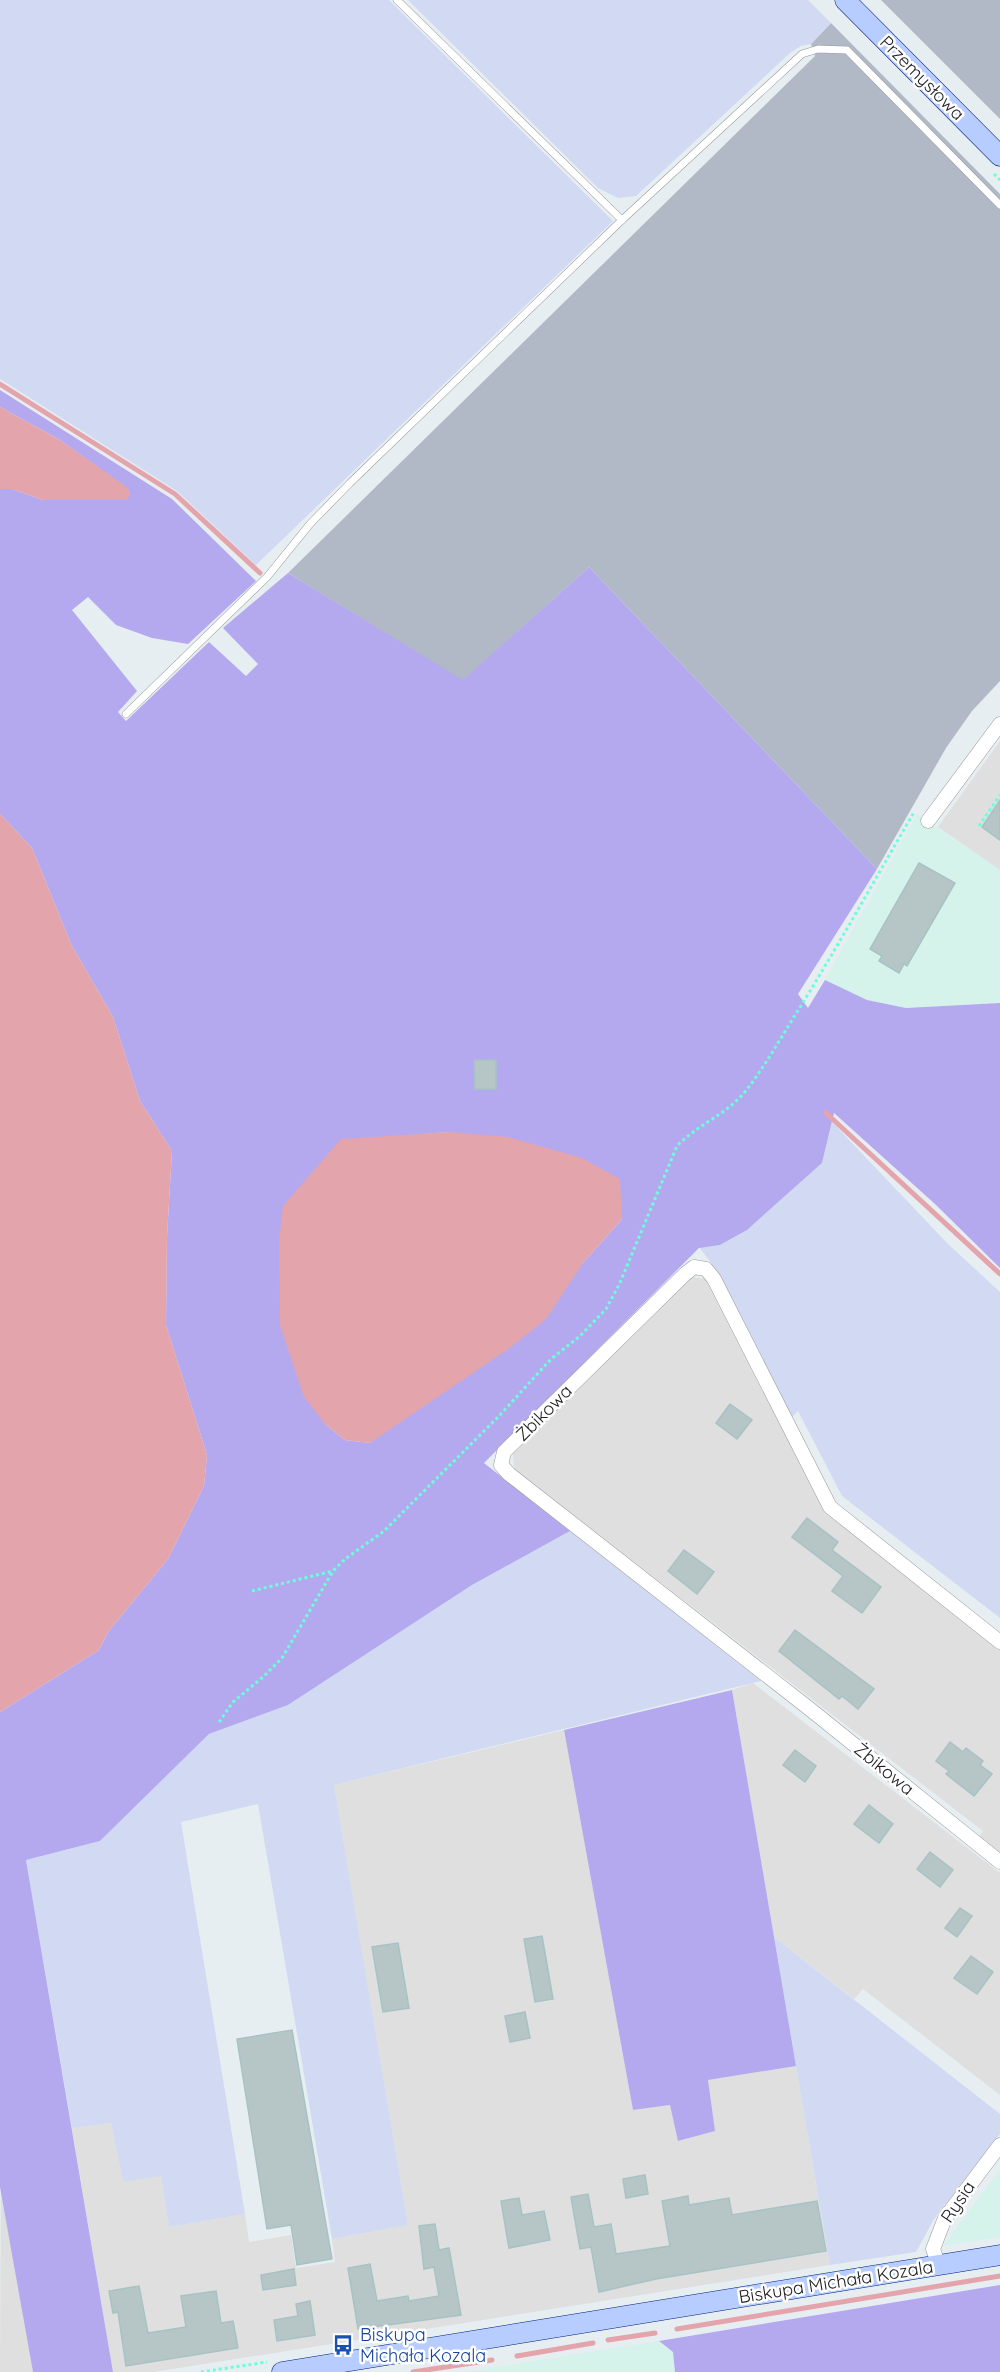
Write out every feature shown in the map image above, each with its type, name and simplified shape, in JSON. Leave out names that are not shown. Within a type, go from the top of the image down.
[{"type":"street","name":"Przemysłowa","points":[[845,0],[1000,156]]},
{"type":"street","points":[[927,820],[1000,724]]},
{"type":"street","name":"Żbikowa","points":[[1000,1642],[830,1507],[714,1279],[706,1269],[694,1267],[684,1274],[504,1452],[501,1465],[509,1474],[811,1710],[1000,1862]]},
{"type":"street","name":"Rysia","points":[[939,2266],[933,2249],[945,2218],[1000,2145]]},
{"type":"street","name":"Biskupa Michała Kozala","points":[[282,2372],[1000,2255]]},
{"type":"lane","points":[[397,0],[622,220]]},
{"type":"lane","points":[[126,714],[267,577],[310,525],[350,483],[622,220],[802,54],[818,49],[847,50],[1000,205]]},
{"type":"path","points":[[979,826],[1000,795]]},
{"type":"path","points":[[219,1722],[233,1702],[282,1658],[333,1572],[345,1559],[384,1531],[500,1415],[551,1359],[580,1336],[606,1309],[619,1286],[677,1146],[691,1131],[727,1108],[743,1094],[837,948],[914,810]]},
{"type":"path","points":[[252,1591],[333,1572]]},
{"type":"shaded area","points":[[0,0],[389,0],[613,221],[256,565],[177,491],[0,379]]},
{"type":"shaded area","points":[[408,0],[808,0],[831,23],[811,44],[801,46],[790,53],[636,196],[618,198],[598,188]]},
{"type":"shaded area","points":[[881,0],[1000,0],[1000,119]]},
{"type":"shaded area","points":[[831,23],[1000,194],[1000,681],[972,711],[946,748],[877,869],[589,567],[463,681],[288,573],[815,56],[811,44]]},
{"type":"shaded area","points":[[0,390],[172,499],[256,581],[188,644],[152,638],[116,625],[88,597],[72,610],[137,691],[118,712],[126,721],[209,642],[246,676],[258,664],[223,628],[288,573],[463,680],[589,567],[877,869],[798,994],[808,1008],[825,980],[867,1000],[906,1008],[1000,1003],[1000,1268],[935,1204],[834,1113],[822,1163],[747,1230],[720,1245],[699,1248],[484,1463],[570,1531],[472,1585],[288,1705],[209,1734],[100,1841],[26,1860],[113,2372],[33,2372],[0,2187],[0,1712],[99,1650],[108,1632],[168,1559],[204,1486],[207,1455],[166,1325],[167,1236],[172,1151],[140,1101],[113,1017],[71,944],[32,848],[0,814],[0,489],[12,489],[43,500],[130,494],[127,488],[60,440],[0,407]],"holes":[[[449,1132],[622,1219],[583,1263],[370,1443],[345,1440],[325,1424],[401,1136]]]},
{"type":"shaded area","points":[[0,407],[60,440],[128,488],[130,494],[127,500],[43,500],[12,489],[0,489]]},
{"type":"shaded area","points":[[1000,741],[1000,870],[938,827]]},
{"type":"shaded area","points":[[0,814],[32,848],[71,944],[113,1017],[140,1101],[172,1151],[167,1236],[166,1325],[207,1455],[204,1486],[168,1559],[108,1632],[99,1650],[0,1712]]},
{"type":"shaded area","points":[[917,814],[1000,870],[1000,1003],[906,1008],[867,1000],[825,980]]},
{"type":"shaded area","points":[[832,1122],[948,1244],[1000,1292],[1000,1618],[842,1496],[798,1411],[790,1419],[715,1268],[699,1247],[720,1245],[747,1230],[822,1163]]},
{"type":"shaded area","points":[[449,1132],[508,1137],[582,1158],[620,1179],[622,1219],[583,1263],[546,1319],[511,1347],[370,1443],[345,1440],[325,1424],[304,1397],[280,1325],[279,1241],[283,1206],[341,1139]]},
{"type":"shaded area","points":[[691,1277],[705,1279],[824,1512],[1000,1649],[1000,1861],[975,1842],[983,1831],[514,1469],[513,1453]]},
{"type":"shaded area","points":[[570,1531],[765,1680],[334,1785],[408,2225],[332,2239],[258,1804],[181,1822],[245,2214],[169,2227],[161,2176],[123,2182],[111,2123],[72,2128],[26,1860],[100,1841],[209,1734],[288,1705],[472,1585]]},
{"type":"shaded area","points":[[753,1683],[1000,1873],[1000,2095],[863,1989],[854,1999],[774,1937],[732,1690]]},
{"type":"shaded area","points":[[732,1690],[796,2066],[708,2080],[715,2131],[678,2141],[670,2105],[633,2110],[564,1730]]},
{"type":"shaded area","points":[[564,1730],[633,2110],[670,2105],[679,2141],[714,2131],[708,2080],[796,2066],[830,2265],[154,2372],[113,2372],[72,2128],[111,2123],[123,2182],[161,2175],[169,2227],[245,2214],[249,2242],[291,2235],[296,2268],[335,2262],[332,2239],[408,2225],[334,1785]]},
{"type":"shaded area","points":[[774,1937],[1000,2114],[1000,2134],[934,2219],[916,2252],[830,2265]]},
{"type":"shaded area","points":[[1000,2169],[1000,2237],[943,2246]]},
{"type":"shaded area","points":[[1,2186],[33,2372],[0,2372]]},
{"type":"shaded area","points":[[1000,2285],[1000,2372],[675,2372],[673,2352],[659,2341]]},
{"type":"shaded area","points":[[659,2341],[673,2352],[675,2372],[464,2372]]},
{"type":"building","points":[[1000,800],[1000,840],[982,827]]},
{"type":"building","points":[[919,863],[955,883],[907,966],[904,964],[899,973],[879,961],[882,956],[870,949]]},
{"type":"building","points":[[474,1060],[496,1060],[496,1089],[475,1089]]},
{"type":"building","points":[[730,1404],[752,1420],[737,1439],[716,1423]]},
{"type":"building","points":[[807,1518],[838,1542],[832,1550],[881,1587],[862,1613],[832,1591],[843,1576],[792,1537]]},
{"type":"building","points":[[684,1550],[714,1572],[697,1594],[668,1571]]},
{"type":"building","points":[[795,1630],[874,1689],[858,1709],[842,1696],[839,1699],[779,1651]]},
{"type":"building","points":[[950,1742],[963,1752],[966,1748],[983,1761],[980,1765],[992,1774],[974,1796],[946,1774],[949,1771],[936,1761]]},
{"type":"building","points":[[795,1750],[816,1766],[805,1782],[783,1765]]},
{"type":"building","points":[[869,1805],[893,1824],[879,1843],[854,1824]]},
{"type":"building","points":[[930,1852],[953,1870],[940,1887],[917,1869]]},
{"type":"building","points":[[960,1908],[972,1916],[957,1937],[945,1928]]},
{"type":"building","points":[[542,1936],[553,1999],[535,2002],[524,1939]]},
{"type":"building","points":[[398,1943],[409,2008],[383,2012],[372,1947]]},
{"type":"building","points":[[971,1956],[993,1972],[977,1994],[954,1978]]},
{"type":"building","points":[[525,2012],[530,2038],[510,2042],[505,2016]]},
{"type":"building","points":[[292,2030],[332,2259],[297,2265],[291,2225],[267,2229],[237,2039]]},
{"type":"building","points":[[645,2175],[648,2194],[626,2198],[623,2179]]},
{"type":"building","points":[[588,2194],[594,2227],[611,2224],[616,2254],[670,2246],[662,2201],[688,2196],[689,2205],[729,2198],[732,2215],[817,2201],[826,2251],[656,2279],[599,2292],[591,2247],[580,2249],[571,2197]]},
{"type":"building","points":[[519,2198],[522,2215],[544,2211],[550,2240],[509,2248],[501,2201]]},
{"type":"building","points":[[435,2224],[439,2250],[449,2248],[461,2315],[358,2329],[348,2268],[370,2264],[377,2301],[408,2296],[409,2301],[439,2296],[434,2267],[424,2269],[419,2226]]},
{"type":"building","points":[[294,2269],[296,2285],[263,2290],[261,2275]]},
{"type":"building","points":[[139,2286],[148,2333],[186,2327],[181,2296],[216,2291],[221,2323],[233,2321],[238,2348],[126,2366],[118,2312],[113,2313],[109,2291]]},
{"type":"building","points":[[310,2301],[315,2335],[277,2341],[274,2320],[298,2316],[296,2304]]},
{"type":"waterway","points":[[0,384],[175,494],[260,573]]},
{"type":"waterway","points":[[826,1113],[1000,1274]]},
{"type":"waterway","points":[[677,2329],[1000,2276]]},
{"type":"waterway","points":[[608,2340],[655,2333]]},
{"type":"waterway","points":[[517,2356],[593,2343]]},
{"type":"waterway","points":[[413,2372],[492,2360]]},
{"type":"place","name":"Biskupa Michała Kozala","points":[[343,2345]]}]
